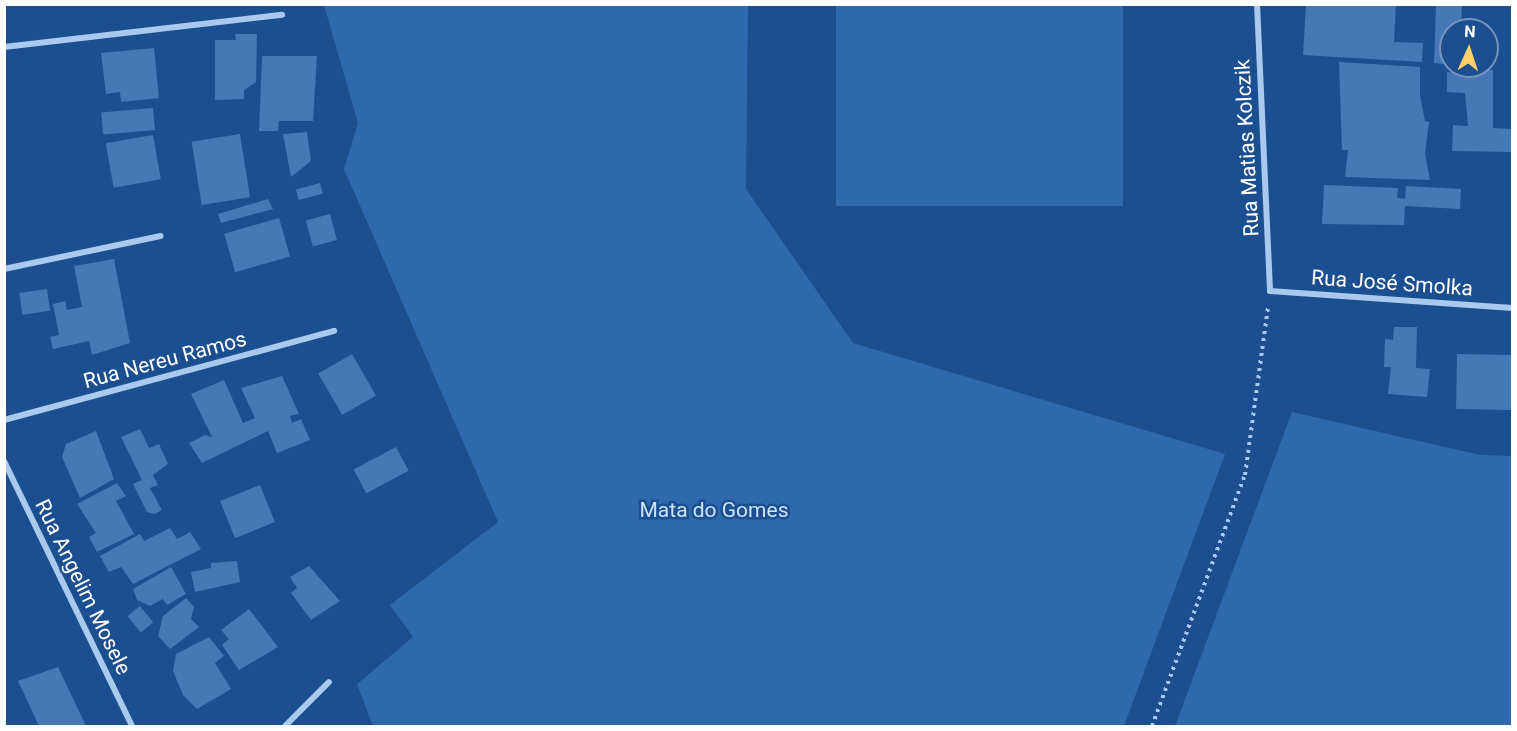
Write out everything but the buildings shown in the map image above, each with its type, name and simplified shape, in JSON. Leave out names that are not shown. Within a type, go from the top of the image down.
[{"type":"street","name":"Rua Matias Kolczik","points":[[1257,4],[1270,291]]},
{"type":"street","points":[[4,47],[282,15]]},
{"type":"street","points":[[4,269],[161,236]]},
{"type":"street","name":"Rua José Smolka","points":[[1270,291],[1512,308]]},
{"type":"street","name":"Rua Nereu Ramos","points":[[4,420],[334,331]]},
{"type":"street","name":"Rua Angelim Mosele","points":[[4,461],[132,726]]},
{"type":"street","points":[[285,726],[329,682]]},
{"type":"path","points":[[1152,726],[1245,475],[1270,291]]},
{"type":"green space","name":"Mata do Gomes","points":[[324,5],[748,5],[746,189],[853,343],[1225,454],[1124,726],[373,726],[357,684],[413,637],[390,605],[498,522],[344,169],[358,123]]},
{"type":"green space","points":[[836,5],[1123,5],[1123,206],[836,206]]},
{"type":"green space","points":[[1292,412],[1480,455],[1512,456],[1512,726],[1175,726]]}]
